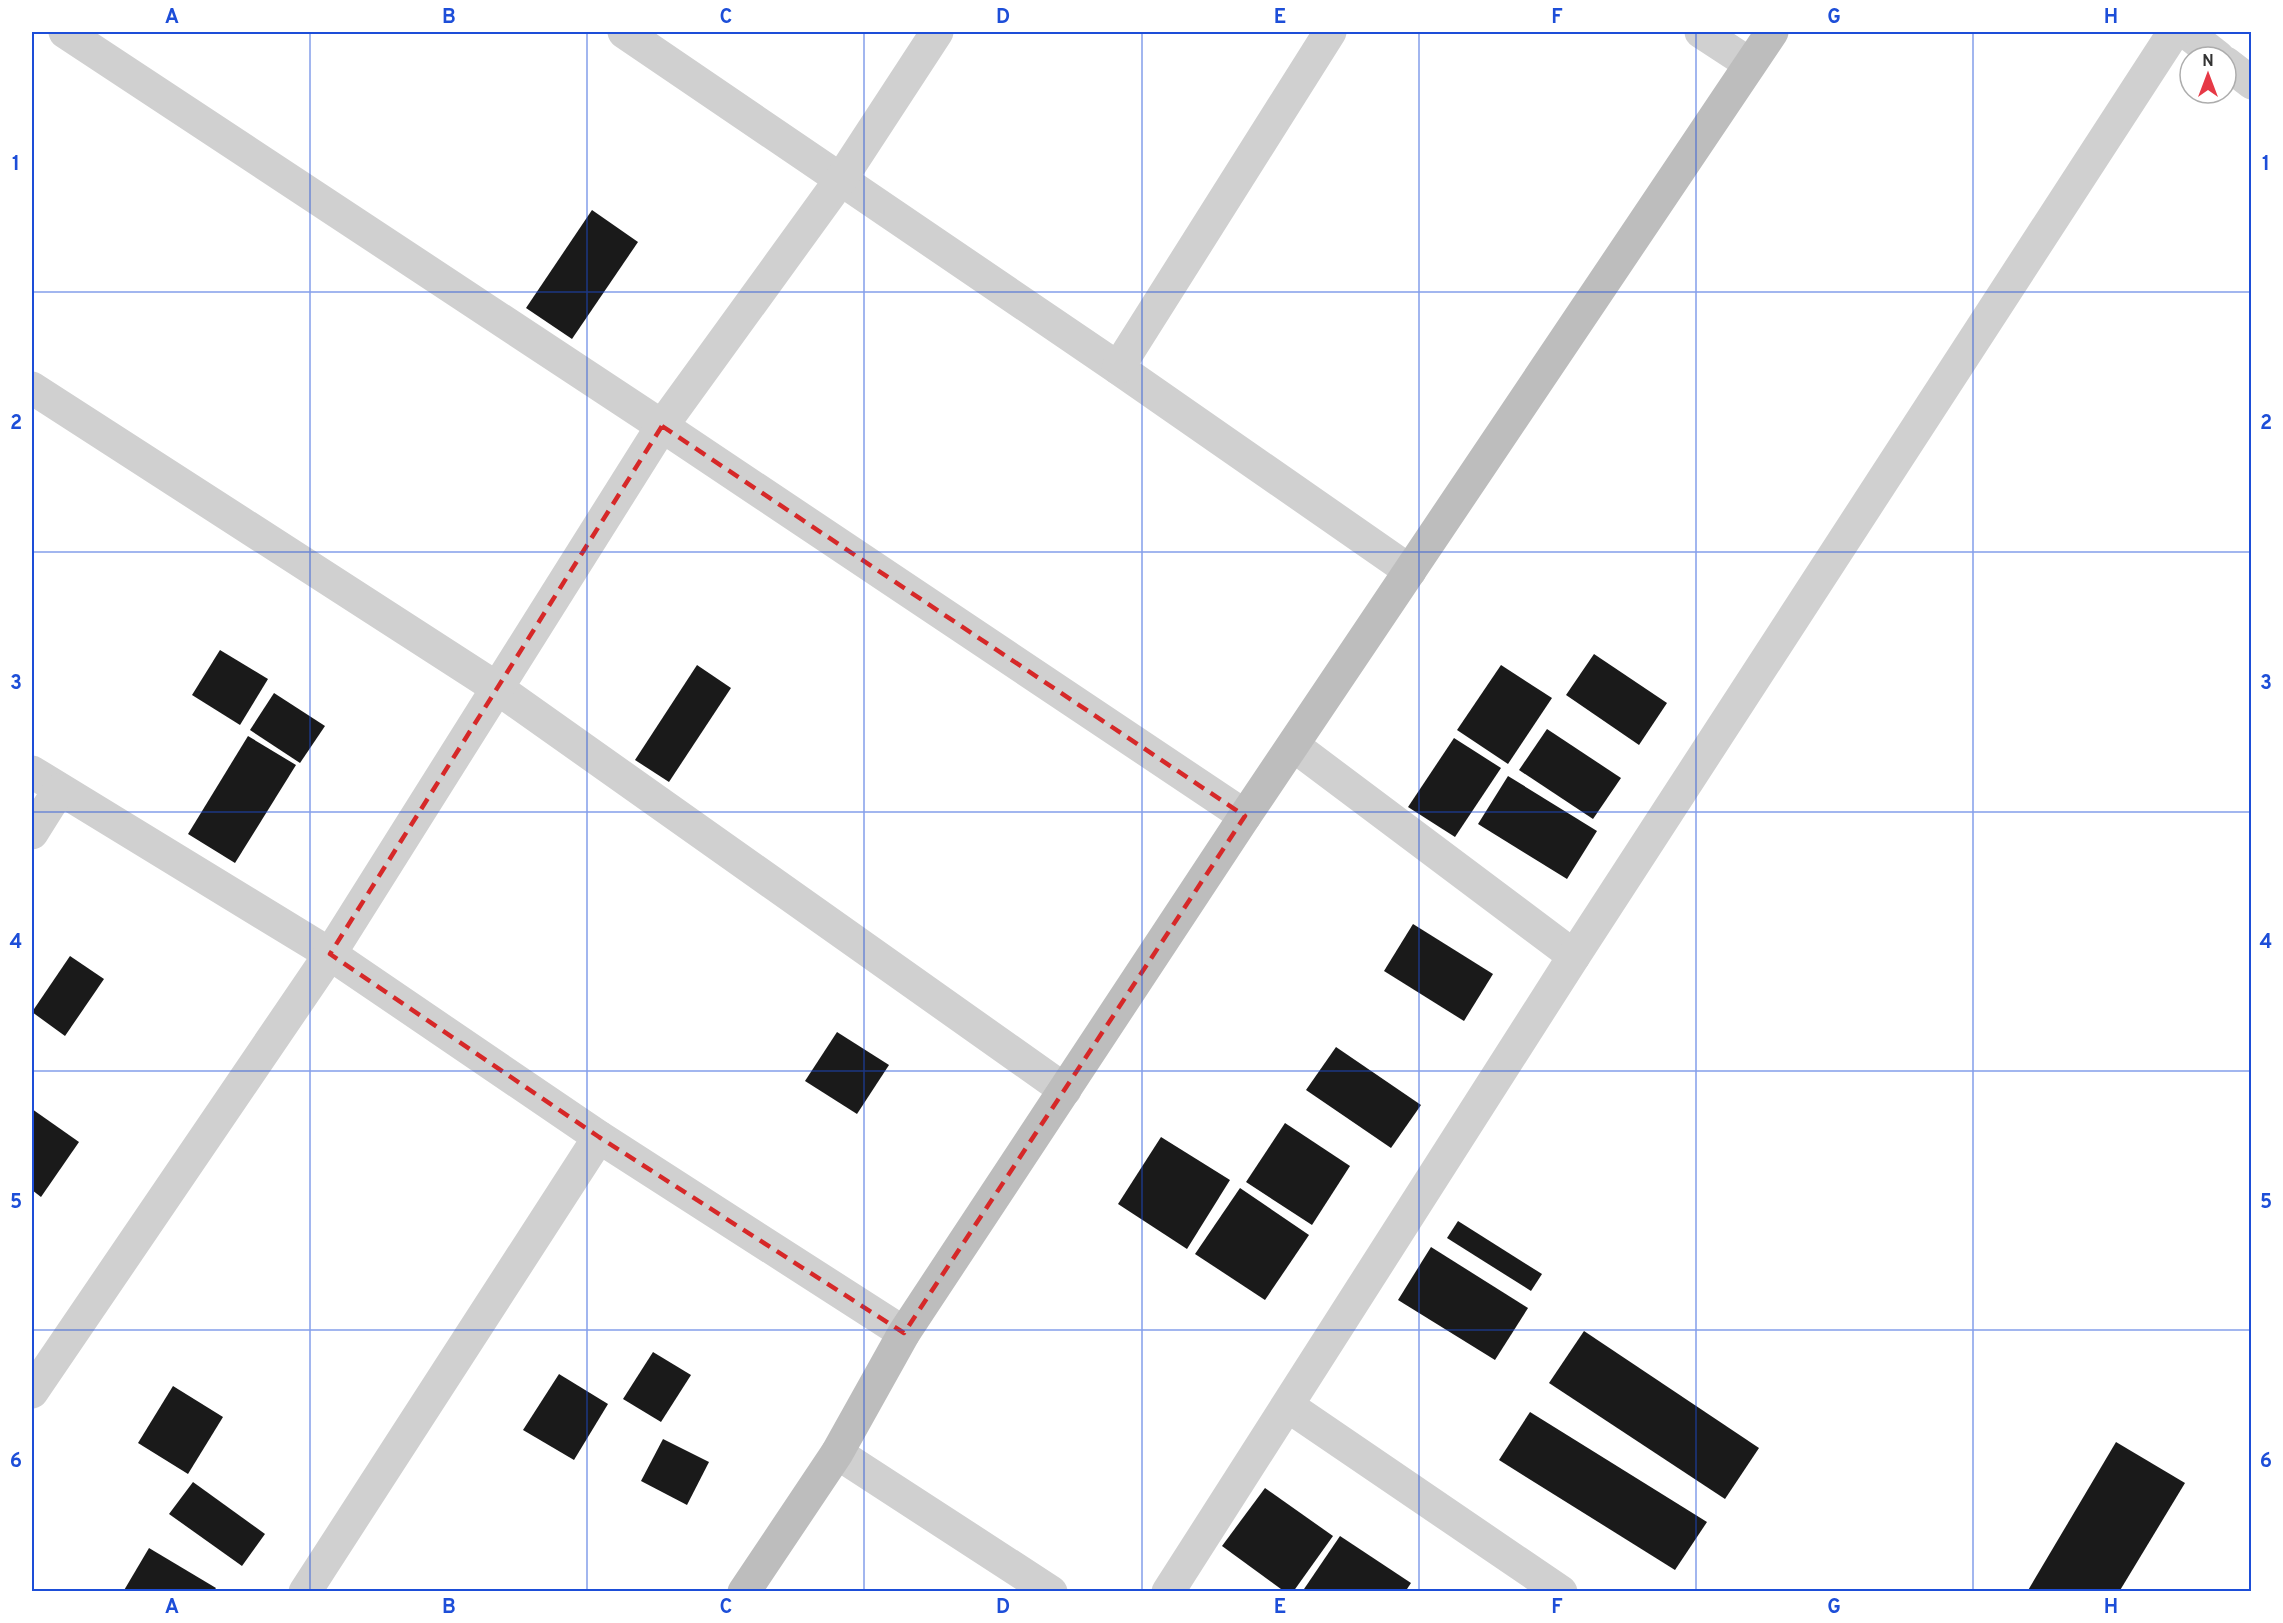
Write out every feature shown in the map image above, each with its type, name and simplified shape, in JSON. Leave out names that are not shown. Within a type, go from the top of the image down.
[{"type":"street","points":[[64,32],[662,426],[1245,816]]},
{"type":"street","points":[[624,32],[841,178],[1410,571]]},
{"type":"street","points":[[32,1392],[330,954],[662,426],[841,178],[937,32]]},
{"type":"street","points":[[1118,368],[1330,32]]},
{"type":"street","points":[[1701,32],[1750,64]]},
{"type":"street","points":[[744,1592],[837,1454],[904,1333],[1245,816],[1772,32]]},
{"type":"street","points":[[1168,1592],[1574,956],[2174,32]]},
{"type":"street","points":[[2186,32],[2203,45]]},
{"type":"street","points":[[2238,72],[2252,83]]},
{"type":"street","points":[[32,388],[497,688],[1065,1090]]},
{"type":"street","points":[[1294,746],[1574,956]]},
{"type":"street","points":[[32,772],[330,954],[599,1137],[904,1333]]},
{"type":"street","points":[[32,833],[59,790]]},
{"type":"street","points":[[305,1592],[599,1137]]},
{"type":"street","points":[[1288,1406],[1561,1592]]},
{"type":"street","points":[[837,1454],[1051,1592]]},
{"type":"highlighted area","points":[[662,426],[1245,816],[904,1333],[599,1137],[330,954]]},
{"type":"building","points":[[592,210],[638,242],[572,339],[526,308]]},
{"type":"building","points":[[220,650],[268,679],[240,725],[192,695]]},
{"type":"building","points":[[1594,654],[1667,703],[1639,745],[1566,695]]},
{"type":"building","points":[[697,665],[731,688],[669,782],[635,760]]},
{"type":"building","points":[[1501,665],[1552,698],[1508,764],[1457,730]]},
{"type":"building","points":[[274,693],[325,726],[300,763],[250,730]]},
{"type":"building","points":[[1547,729],[1621,778],[1593,819],[1519,770]]},
{"type":"building","points":[[248,736],[296,765],[235,863],[188,834]]},
{"type":"building","points":[[1454,738],[1501,768],[1455,837],[1408,807]]},
{"type":"building","points":[[1508,776],[1597,831],[1567,879],[1478,824]]},
{"type":"building","points":[[1413,924],[1493,974],[1464,1021],[1384,971]]},
{"type":"building","points":[[70,956],[104,979],[65,1036],[32,1012]]},
{"type":"building","points":[[837,1032],[889,1065],[857,1114],[805,1081]]},
{"type":"building","points":[[1336,1047],[1421,1105],[1391,1148],[1306,1090]]},
{"type":"building","points":[[32,1109],[79,1142],[41,1197],[32,1190]]},
{"type":"building","points":[[1285,1123],[1350,1166],[1312,1225],[1246,1182]]},
{"type":"building","points":[[1161,1137],[1230,1180],[1187,1249],[1118,1204]]},
{"type":"building","points":[[1240,1188],[1309,1235],[1265,1300],[1195,1254]]},
{"type":"building","points":[[1458,1221],[1542,1274],[1531,1291],[1447,1238]]},
{"type":"building","points":[[1431,1247],[1528,1308],[1495,1360],[1398,1300]]},
{"type":"building","points":[[1584,1331],[1759,1448],[1725,1499],[1549,1383]]},
{"type":"building","points":[[653,1352],[691,1375],[661,1422],[623,1399]]},
{"type":"building","points":[[559,1374],[608,1404],[574,1460],[523,1430]]},
{"type":"building","points":[[173,1386],[223,1417],[188,1474],[138,1443]]},
{"type":"building","points":[[1530,1412],[1707,1522],[1675,1570],[1499,1460]]},
{"type":"building","points":[[663,1439],[709,1462],[687,1505],[641,1481]]},
{"type":"building","points":[[2116,1442],[2185,1483],[2119,1592],[2027,1592]]},
{"type":"building","points":[[193,1482],[265,1534],[242,1566],[169,1514]]},
{"type":"building","points":[[1265,1488],[1333,1536],[1293,1592],[1285,1592],[1222,1546]]},
{"type":"building","points":[[1340,1536],[1411,1583],[1405,1592],[1302,1592]]},
{"type":"building","points":[[149,1548],[216,1588],[213,1592],[123,1592]]}]
